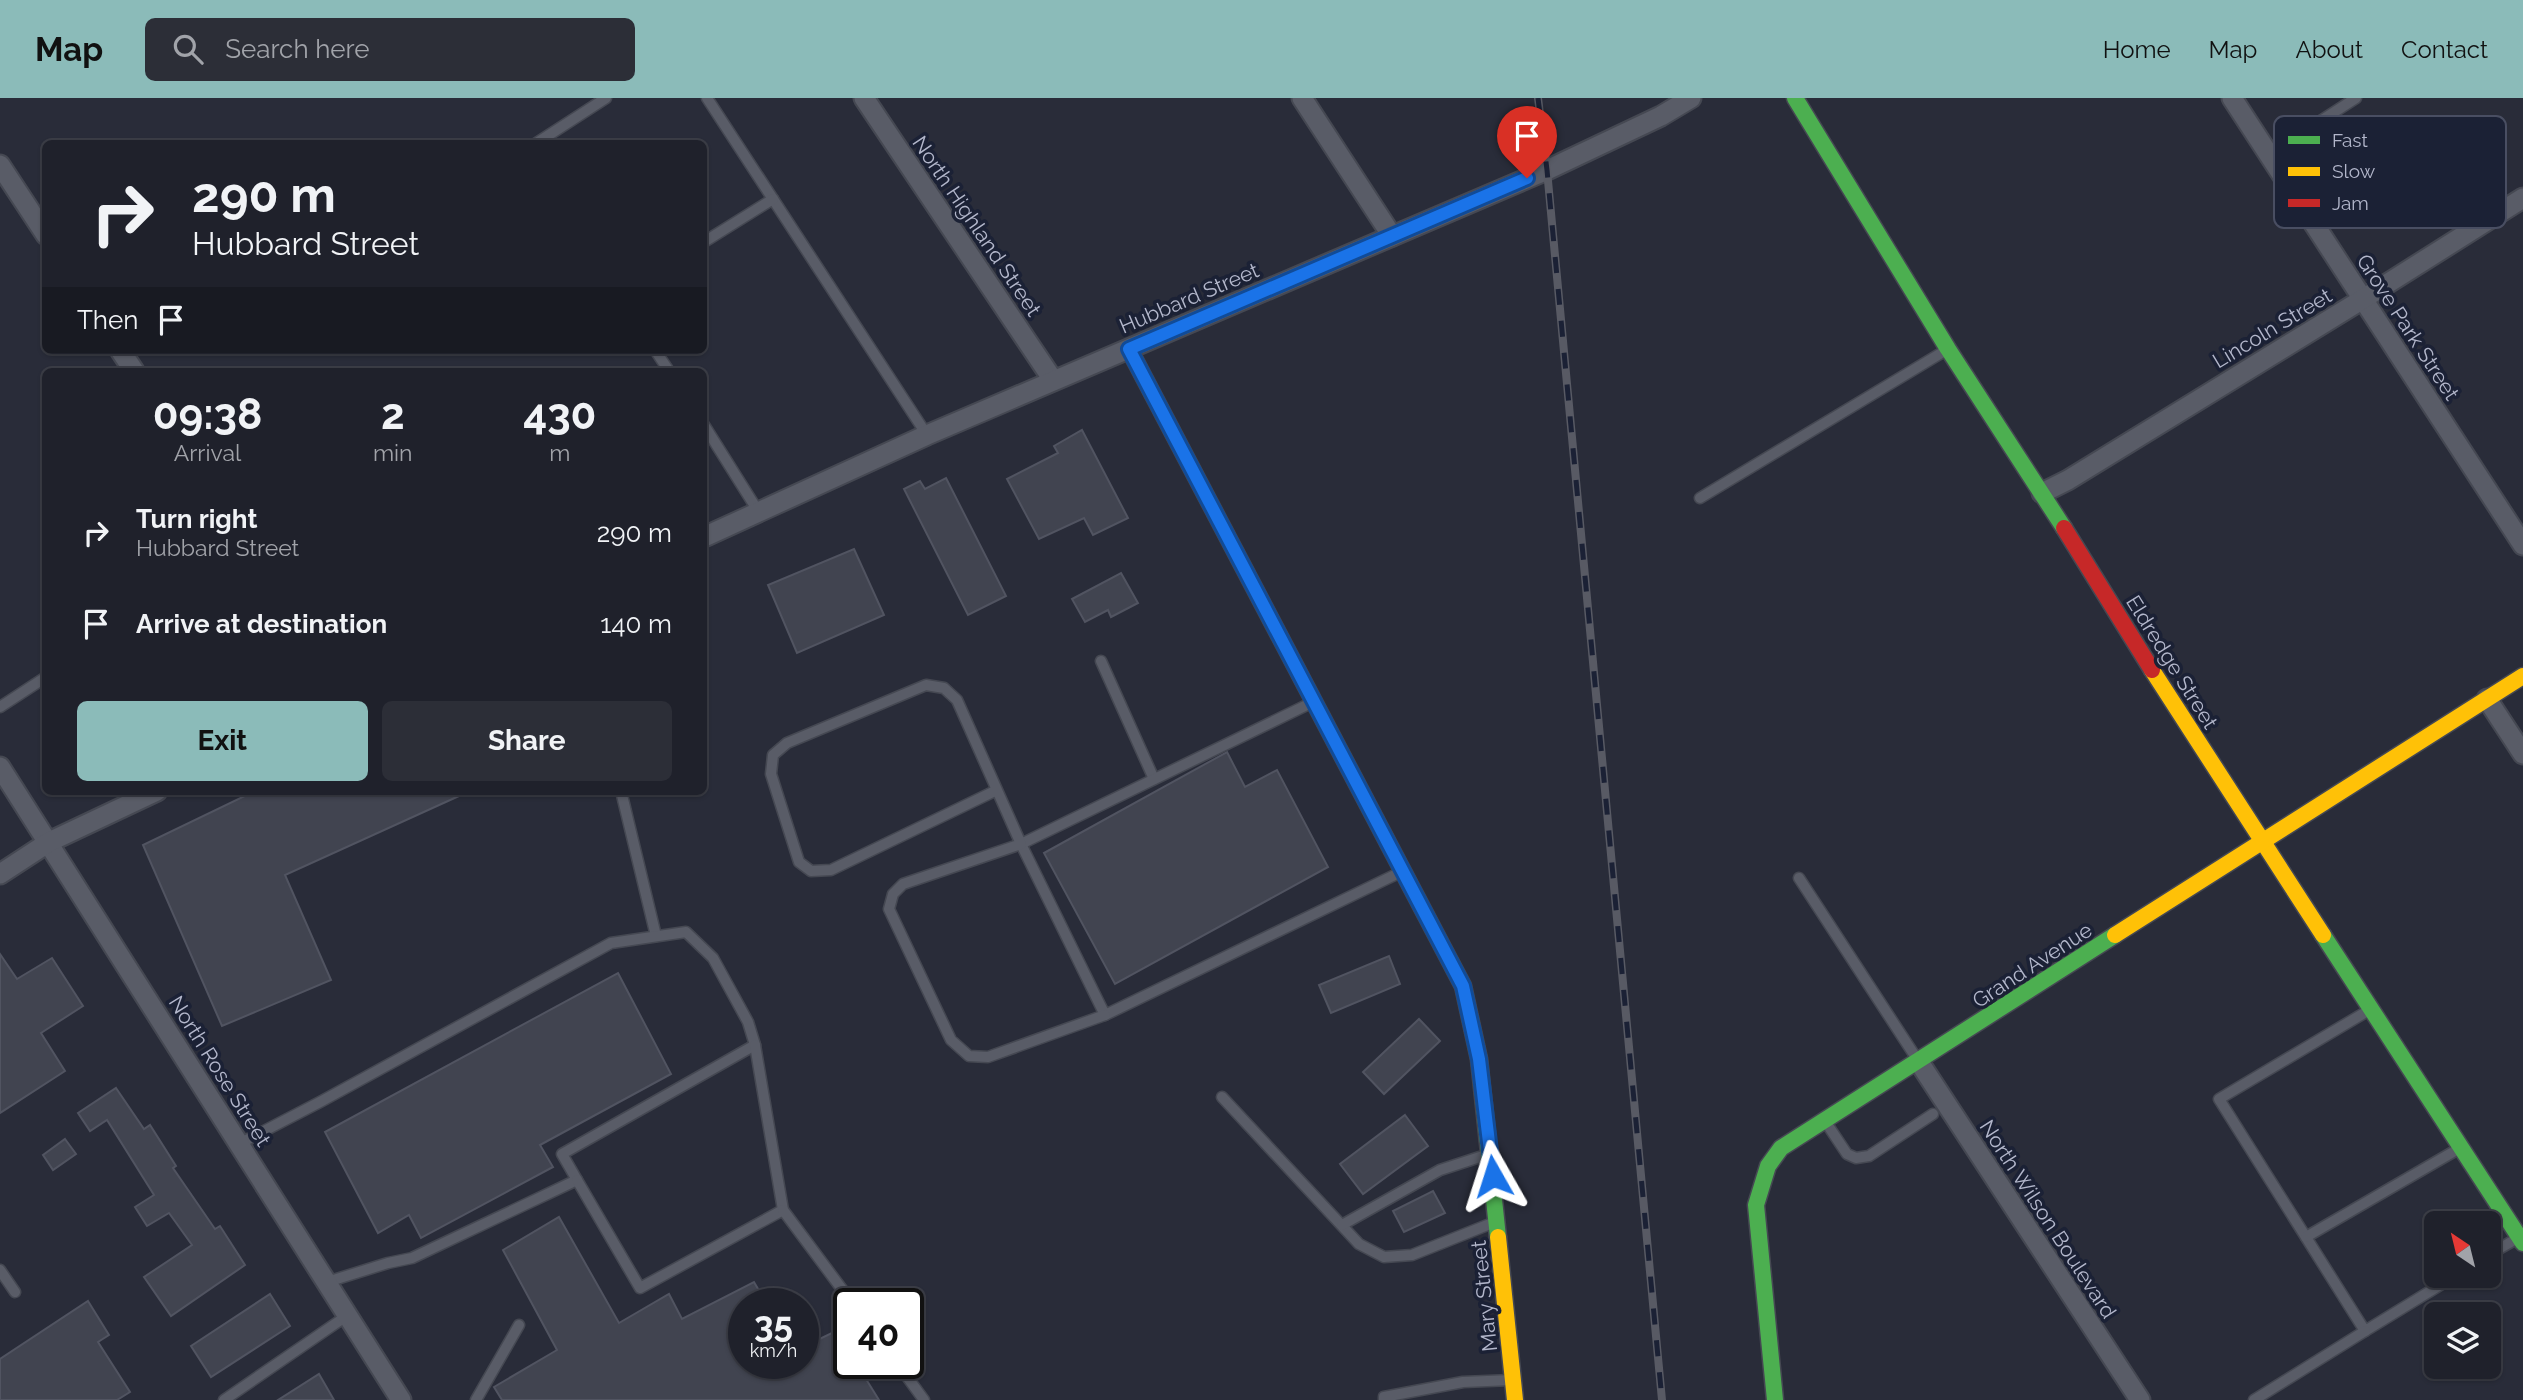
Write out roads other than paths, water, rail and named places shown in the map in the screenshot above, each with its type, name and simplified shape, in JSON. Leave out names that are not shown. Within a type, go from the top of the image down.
[{"type":"street","name":"North Highland Street","points":[[864,98],[1053,380]]},
{"type":"street","points":[[1302,98],[1392,236]]},
{"type":"street","name":"Hubbard Street","points":[[707,536],[1053,380],[1547,170],[1661,116],[1691,98]]},
{"type":"street","name":"Eldredge Street","points":[[1795,98],[1948,349],[2262,842],[2521,1240]]},
{"type":"street","name":"Grove Park Street","points":[[2232,98],[2274,164]]},
{"type":"street","points":[[0,165],[42,229]]},
{"type":"street","name":"Lincoln Street","points":[[2506,209],[2523,198]]},
{"type":"street","name":"Grove Park Street","points":[[2316,228],[2523,545]]},
{"type":"street","name":"Lincoln Street","points":[[2042,493],[2068,480],[2475,228]]},
{"type":"street","name":"Mary Street","points":[[1129,349],[1463,986],[1479,1059],[1491,1154],[1515,1400]]},
{"type":"street","name":"Grand Avenue","points":[[1775,1400],[1756,1205],[1768,1166],[1781,1148],[2523,676]]},
{"type":"street","points":[[2487,699],[2523,754]]},
{"type":"street","name":"North Rose Street","points":[[0,767],[401,1400]]},
{"type":"street","points":[[0,874],[49,842],[149,795]]},
{"type":"street","name":"North Wilson Boulevard","points":[[1919,1062],[2140,1400]]},
{"type":"lane","points":[[540,140],[606,98]]},
{"type":"lane","points":[[707,98],[927,435]]},
{"type":"lane","points":[[2328,116],[2356,98]]},
{"type":"lane","points":[[2268,155],[2274,151]]},
{"type":"lane","points":[[707,240],[773,199]]},
{"type":"lane","points":[[1700,498],[1948,349]]},
{"type":"lane","points":[[707,430],[758,511]]},
{"type":"lane","points":[[1101,661],[1154,779]]},
{"type":"lane","points":[[0,706],[42,680]]},
{"type":"lane","points":[[997,790],[831,870],[811,871],[799,862],[771,774],[773,755],[787,743],[926,685],[944,688],[957,700],[997,790],[1021,844],[1105,1015]]},
{"type":"lane","points":[[1314,702],[1021,844],[903,884],[893,894],[889,909],[951,1040],[969,1056],[988,1057],[1105,1015],[1403,871]]},
{"type":"lane","points":[[622,795],[656,936]]},
{"type":"lane","points":[[1799,878],[1919,1062]]},
{"type":"lane","points":[[239,1144],[611,943],[686,932],[713,958],[748,1022],[755,1045],[783,1210],[841,1288]]},
{"type":"lane","points":[[2365,1331],[2219,1099],[2371,1009]]},
{"type":"lane","points":[[755,1045],[562,1154],[640,1288],[783,1210]]},
{"type":"lane","points":[[1222,1097],[1359,1244],[1384,1257],[1412,1255],[1497,1220]]},
{"type":"lane","points":[[1824,1120],[1847,1154],[1856,1158],[1869,1156],[1933,1114]]},
{"type":"lane","points":[[2306,1237],[2460,1147]]},
{"type":"lane","points":[[1342,1225],[1440,1170],[1491,1154]]},
{"type":"lane","points":[[327,1282],[412,1258],[577,1180]]},
{"type":"lane","points":[[2501,1249],[2521,1240]]},
{"type":"lane","points":[[0,1270],[15,1292]]},
{"type":"lane","points":[[2254,1400],[2435,1288]]},
{"type":"lane","points":[[224,1400],[348,1315]]},
{"type":"lane","points":[[476,1400],[519,1325]]},
{"type":"lane","points":[[909,1379],[924,1400]]},
{"type":"lane","points":[[1384,1400],[1384,1397],[1463,1382],[1513,1380]]},
{"type":"railway","points":[[1538,98],[1547,170],[1662,1400]]}]
